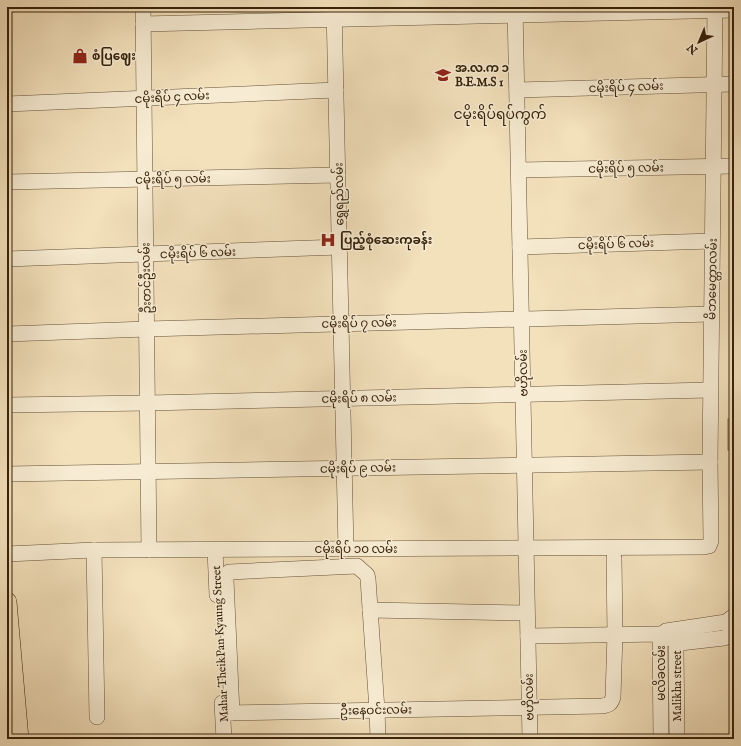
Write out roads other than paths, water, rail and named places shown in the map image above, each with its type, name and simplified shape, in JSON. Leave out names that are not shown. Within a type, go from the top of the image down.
[{"type":"main road","points":[[7,602],[19,739]]},
{"type":"street","name":"ဦးတင်ဦးလမ်း","points":[[142,7],[150,550]]},
{"type":"street","name":"မိဘမေတ္တာလမ်း","points":[[704,547],[709,546],[711,541],[710,390],[715,9]]},
{"type":"street","points":[[143,24],[334,13],[734,10]]},
{"type":"street","name":"ဗဟိုလမ်း","points":[[516,11],[530,739]]},
{"type":"street","name":"ရွှေရည်လမ်း","points":[[334,13],[346,549]]},
{"type":"street","name":"ငမိုးရိပ် ၄ လမ်း","points":[[517,90],[734,84]]},
{"type":"street","name":"ငမိုးရိပ် ၄ လမ်း","points":[[7,104],[336,90]]},
{"type":"street","name":"ငမိုးရိပ် ၅ လမ်း","points":[[519,170],[734,166]]},
{"type":"street","name":"ငမိုးရိပ် ၅ လမ်း","points":[[7,182],[145,180],[338,174]]},
{"type":"street","name":"ငမိုးရိပ် ၆ လမ်း","points":[[520,247],[712,241]]},
{"type":"street","name":"ငမိုးရိပ် ၆ လမ်း","points":[[7,259],[340,248]]},
{"type":"street","name":"ငမိုးရိပ် ၇ လမ်း","points":[[7,334],[711,314]]},
{"type":"street","name":"ငမိုးရိပ် ၈ လမ်း","points":[[7,405],[148,404],[710,390]]},
{"type":"street","name":"ငမိုးရိပ် ၉ လမ်း","points":[[7,474],[710,462]]},
{"type":"street","name":"ငမိုးရိပ် ၁၀ လမ်း","points":[[7,554],[94,550],[704,547]]},
{"type":"street","points":[[94,550],[97,717]]},
{"type":"street","name":"Mahar TheikPan Kyaung Street","points":[[215,550],[228,713],[224,739]]},
{"type":"street","points":[[614,558],[615,634]]},
{"type":"street","points":[[228,713],[226,580],[229,572],[357,566],[367,575],[368,579],[378,739]]},
{"type":"street","points":[[370,610],[527,613]]},
{"type":"street","name":"မလိခလမ်း","points":[[661,739],[660,639],[662,634],[666,631],[726,622],[734,616]]},
{"type":"street","name":"Malikha street","points":[[677,739],[677,644],[724,638],[734,633]]},
{"type":"street","name":"ဦးနေဝင်းလမ်း","points":[[228,713],[608,705],[612,703],[613,697],[615,634]]},
{"type":"street","points":[[528,636],[662,634],[677,644]]},
{"type":"place","name":"စံပြဈေး","points":[[80,56]]},
{"type":"place","name":"အ.လ.က ၁ B.E.M.S 1","points":[[443,75]]},
{"type":"place","name":"ပြည့်စုံဆေးကုခန်း","points":[[328,240]]},
{"type":"district","name":"ငမိုးရိပ်ရပ်ကွက်","points":[[500,114]]}]
